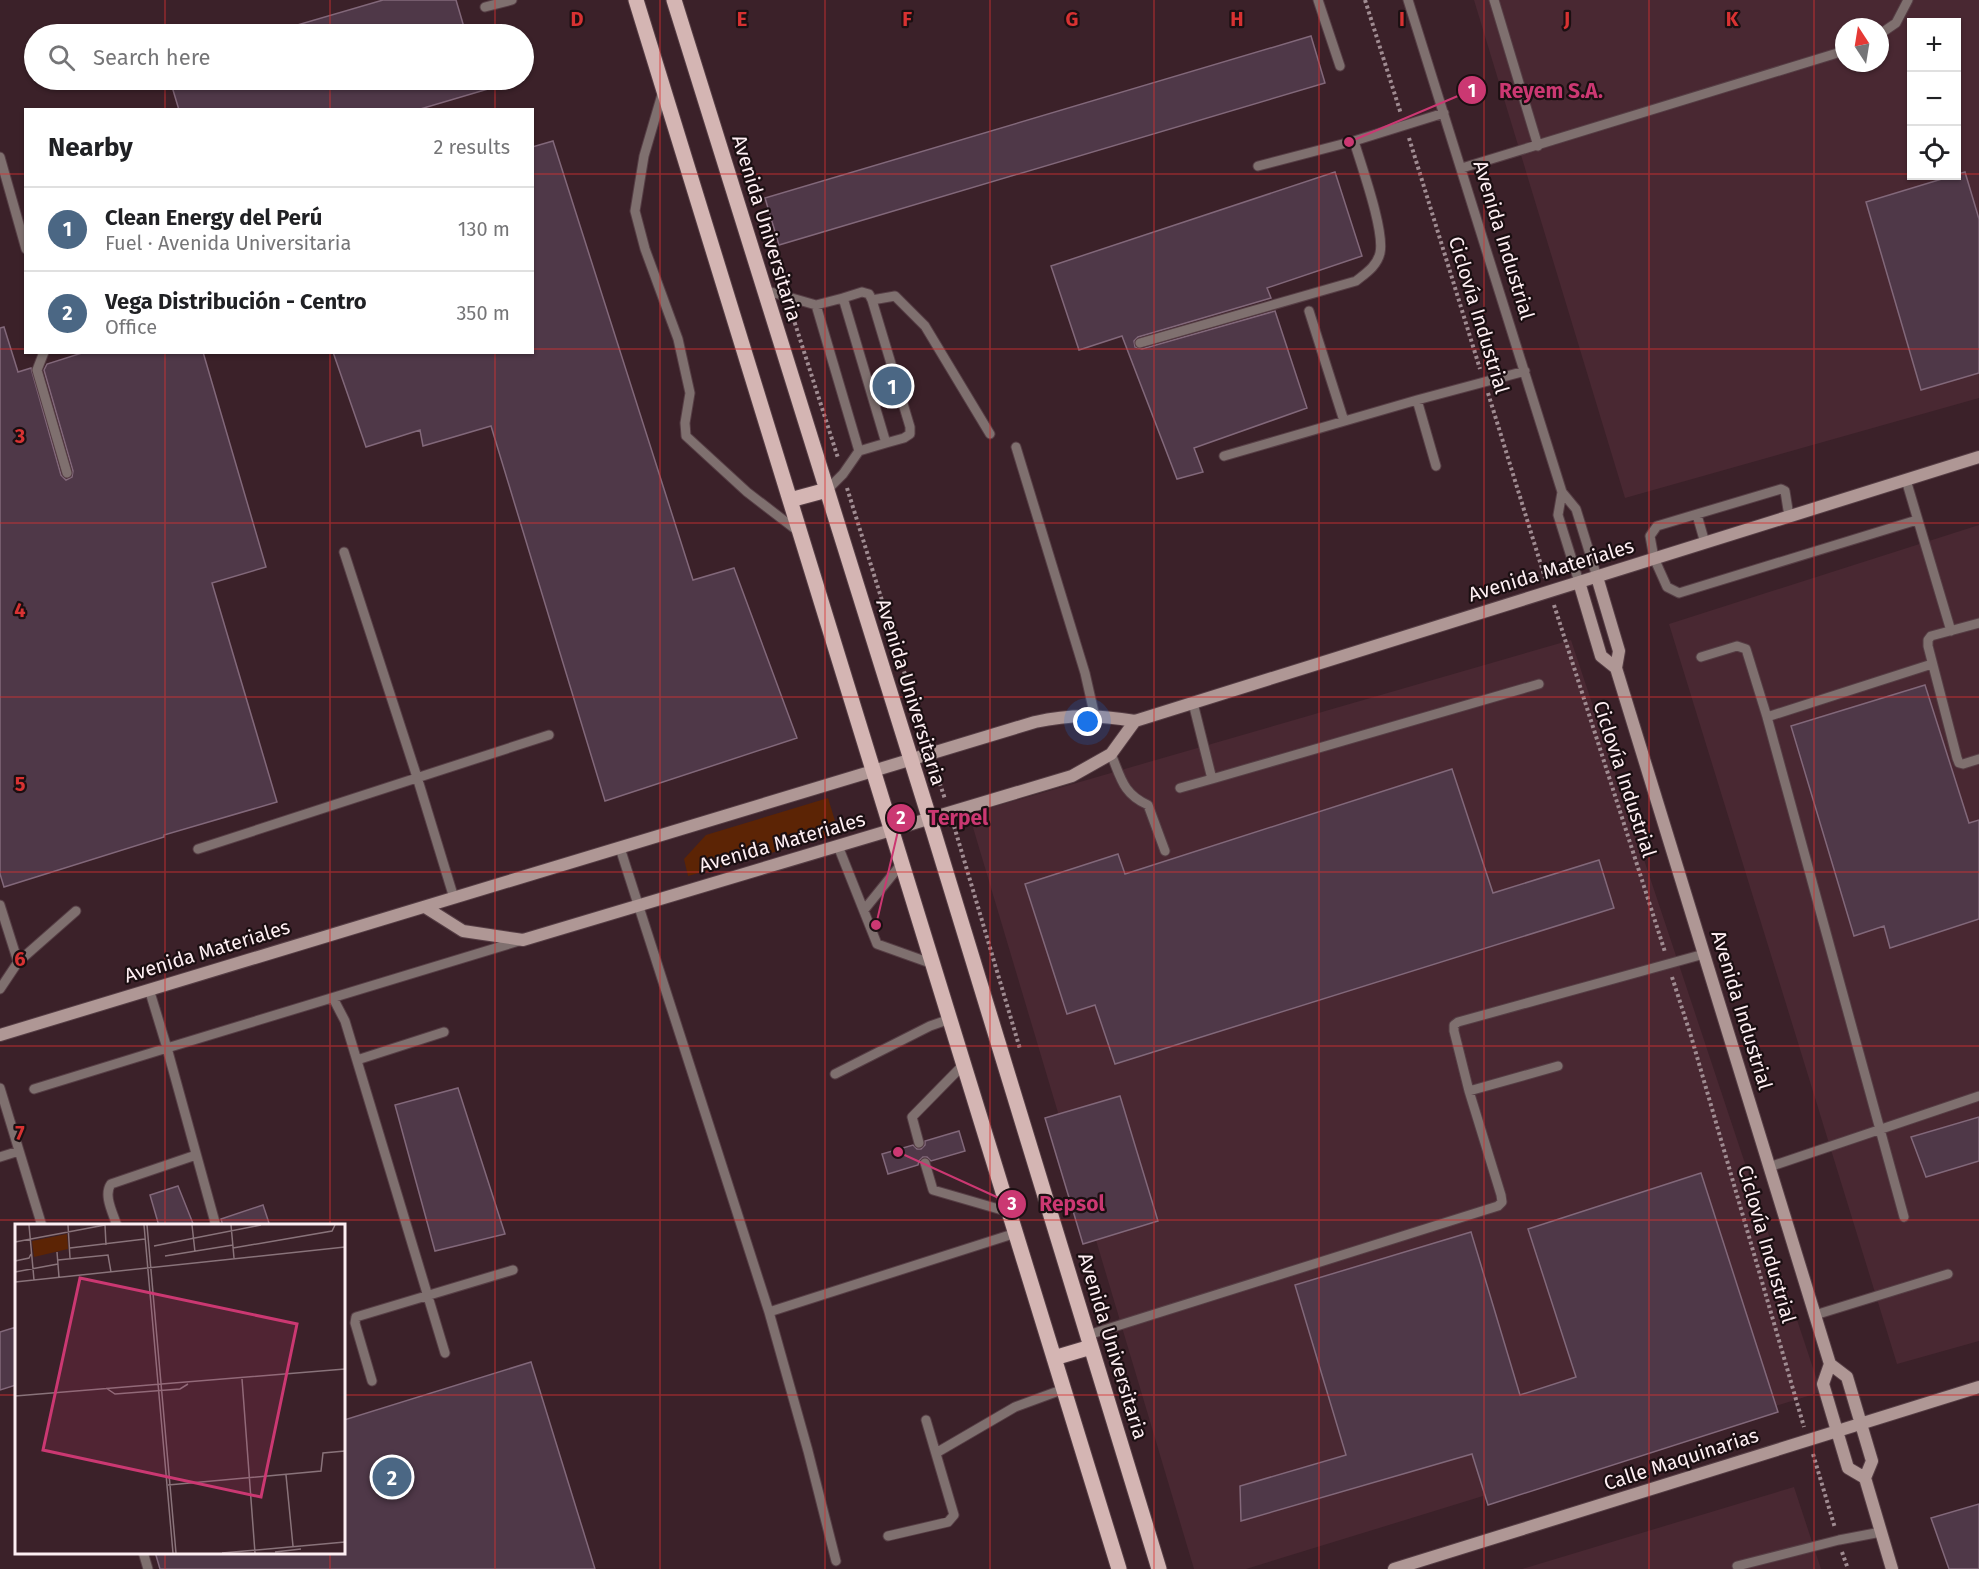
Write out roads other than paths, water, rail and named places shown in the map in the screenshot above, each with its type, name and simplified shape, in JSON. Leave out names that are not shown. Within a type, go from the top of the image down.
[{"type":"main road","points":[[636,0],[1119,1569]]},
{"type":"main road","name":"Avenida Universitaria","points":[[674,0],[1159,1569]]},
{"type":"main road","points":[[790,500],[827,490]]},
{"type":"main road","points":[[1054,1358],[1089,1341]]},
{"type":"street","name":"Avenida Materiales","points":[[0,1035],[149,988],[1035,722],[1063,716],[1135,721],[1979,457]]},
{"type":"street","name":"Avenida Industrial","points":[[1597,577],[1619,651],[1616,668],[1830,1364],[1847,1377],[1861,1423],[1872,1461],[1864,1478]]},
{"type":"street","name":"Avenida Industrial","points":[[1579,582],[1601,656],[1616,668]]},
{"type":"street","name":"Avenida Materiales","points":[[425,907],[463,931],[523,940],[1072,776],[1111,754],[1135,721]]},
{"type":"street","name":"Avenida Industrial","points":[[1830,1364],[1823,1384],[1848,1468],[1864,1478],[1892,1569]]},
{"type":"street","name":"Calle Maquinarias","points":[[1394,1569],[1979,1387]]},
{"type":"lane","points":[[485,7],[512,0]]},
{"type":"lane","points":[[1318,0],[1340,66]]},
{"type":"lane","name":"Avenida Industrial","points":[[1408,0],[1562,492],[1576,509],[1597,577]]},
{"type":"lane","points":[[1494,0],[1538,146]]},
{"type":"lane","points":[[1889,28],[1896,23],[1908,0]]},
{"type":"lane","points":[[1462,168],[1835,54]]},
{"type":"lane","points":[[663,90],[644,156],[635,211],[645,249],[678,339],[690,393],[685,423],[686,436],[747,492],[800,534]]},
{"type":"lane","points":[[1258,166],[1354,141],[1444,113]]},
{"type":"lane","points":[[1140,343],[1356,281],[1372,267],[1380,254],[1381,234],[1354,141]]},
{"type":"lane","points":[[0,157],[24,242]]},
{"type":"lane","points":[[764,290],[816,304],[862,292],[869,294],[873,300],[910,427],[910,434],[904,438],[859,451],[843,474],[827,490]]},
{"type":"lane","points":[[873,300],[895,296],[925,326],[990,434]]},
{"type":"lane","points":[[843,297],[886,443]]},
{"type":"lane","points":[[816,304],[859,451]]},
{"type":"lane","points":[[1309,311],[1344,420]]},
{"type":"lane","points":[[43,354],[37,370],[67,474]]},
{"type":"lane","points":[[1224,456],[1344,420],[1525,371]]},
{"type":"lane","points":[[1417,400],[1436,466]]},
{"type":"lane","points":[[1016,447],[1085,673],[1095,717]]},
{"type":"lane","points":[[1906,480],[1951,632]]},
{"type":"lane","points":[[1790,516],[1785,491],[1780,489],[1657,526],[1650,536],[1654,558],[1667,587],[1678,593],[1917,520]]},
{"type":"lane","name":"Avenida Industrial","points":[[1562,492],[1558,515],[1579,582]]},
{"type":"lane","points":[[1696,515],[1705,543]]},
{"type":"lane","points":[[344,552],[454,898]]},
{"type":"lane","points":[[1979,623],[1931,636],[1928,640],[1932,664],[1957,758],[1963,764],[1979,759]]},
{"type":"lane","points":[[1701,657],[1737,646],[1746,649],[1767,717],[1904,1217]]},
{"type":"lane","points":[[1767,717],[1932,664]]},
{"type":"lane","points":[[1180,788],[1539,684]]},
{"type":"lane","points":[[1193,703],[1212,779]]},
{"type":"lane","points":[[198,849],[549,735]]},
{"type":"lane","points":[[1111,754],[1124,787],[1132,796],[1148,805],[1165,851]]},
{"type":"lane","points":[[838,846],[877,944],[933,964]]},
{"type":"lane","points":[[620,848],[769,1312],[836,1561]]},
{"type":"lane","points":[[864,910],[902,863]]},
{"type":"lane","points":[[0,905],[18,962]]},
{"type":"lane","points":[[0,989],[18,962],[76,911]]},
{"type":"lane","points":[[34,1089],[523,940]]},
{"type":"lane","points":[[1089,1341],[1498,1206],[1502,1202],[1501,1196],[1469,1090],[1454,1025],[1704,954]]},
{"type":"lane","points":[[149,988],[176,1074],[215,1224]]},
{"type":"lane","points":[[333,998],[345,1021],[445,1353]]},
{"type":"lane","points":[[836,1074],[930,1026],[950,1019]]},
{"type":"lane","points":[[357,1060],[444,1032]]},
{"type":"lane","points":[[919,1143],[912,1117],[964,1064]]},
{"type":"lane","points":[[1469,1090],[1558,1066]]},
{"type":"lane","points":[[0,1088],[41,1224]]},
{"type":"lane","points":[[1769,1167],[1979,1096]]},
{"type":"lane","points":[[0,1157],[19,1151]]},
{"type":"lane","points":[[116,1224],[107,1195],[107,1189],[111,1184],[196,1155]]},
{"type":"lane","points":[[925,1162],[933,1190],[1009,1212]]},
{"type":"lane","points":[[769,1312],[1016,1233]]},
{"type":"lane","points":[[372,1381],[355,1323],[356,1317],[513,1270]]},
{"type":"lane","points":[[1815,1315],[1948,1275]]},
{"type":"lane","points":[[936,1453],[1015,1407],[1064,1389]]},
{"type":"lane","points":[[888,1536],[952,1519],[954,1515],[926,1420]]},
{"type":"lane","points":[[1737,1566],[1839,1540],[1881,1532]]},
{"type":"lane","points":[[144,1554],[148,1569]]},
{"type":"place","name":"Reyem S.A.","points":[[1349,142]]},
{"type":"place","name":"Clean Energy del Perú","points":[[892,386]]},
{"type":"place","name":"Terpel","points":[[876,925]]},
{"type":"place","name":"Repsol","points":[[898,1152]]},
{"type":"place","name":"Vega Distribución - Centro","points":[[392,1477]]}]
